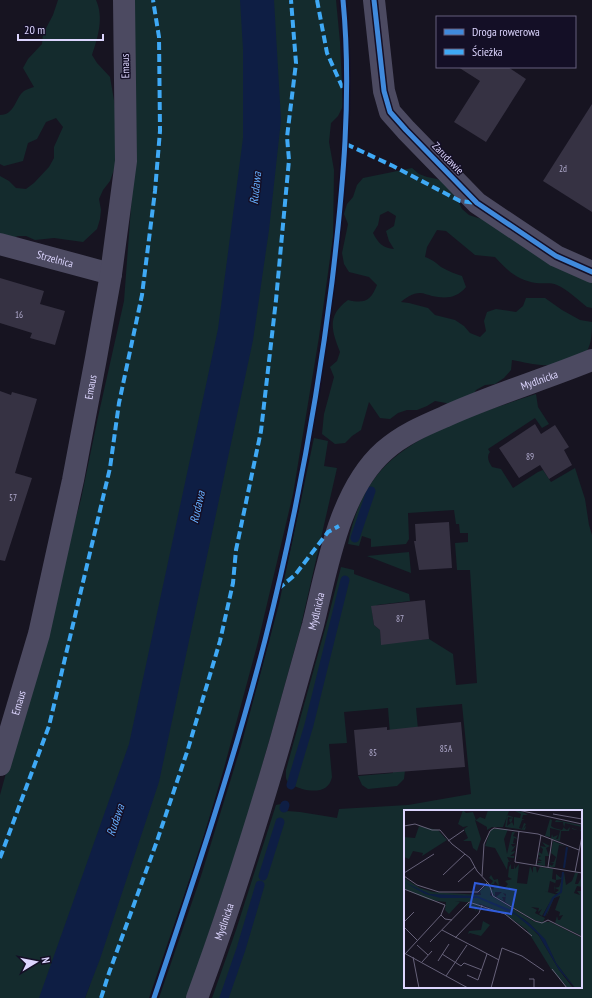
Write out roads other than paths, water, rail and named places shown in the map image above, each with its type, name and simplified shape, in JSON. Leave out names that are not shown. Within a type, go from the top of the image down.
[{"type":"street","name":"Emaus","points":[[0,765],[39,634],[73,480],[111,274],[126,161],[124,0]]},
{"type":"street","name":"Zarudawie","points":[[374,0],[384,91],[390,112],[477,203],[556,256],[592,272]]},
{"type":"street","name":"Strzelnica","points":[[0,244],[111,274]]},
{"type":"street","name":"Mydlnicka","points":[[197,998],[220,934],[261,807],[300,674],[339,526],[351,496],[366,471],[383,452],[403,436],[468,406],[553,376],[592,360]]},
{"type":"water","name":"Rudawa","points":[[240,0],[274,0],[281,120],[269,230],[253,340],[159,782],[100,959],[85,998],[39,998],[129,744],[218,329],[243,138],[243,49]]},
{"type":"waterway","points":[[355,538],[371,491]]},
{"type":"waterway","points":[[291,785],[309,725],[345,580]]},
{"type":"waterway","points":[[263,876],[280,822]]},
{"type":"waterway","points":[[224,998],[241,949],[260,885]]}]
